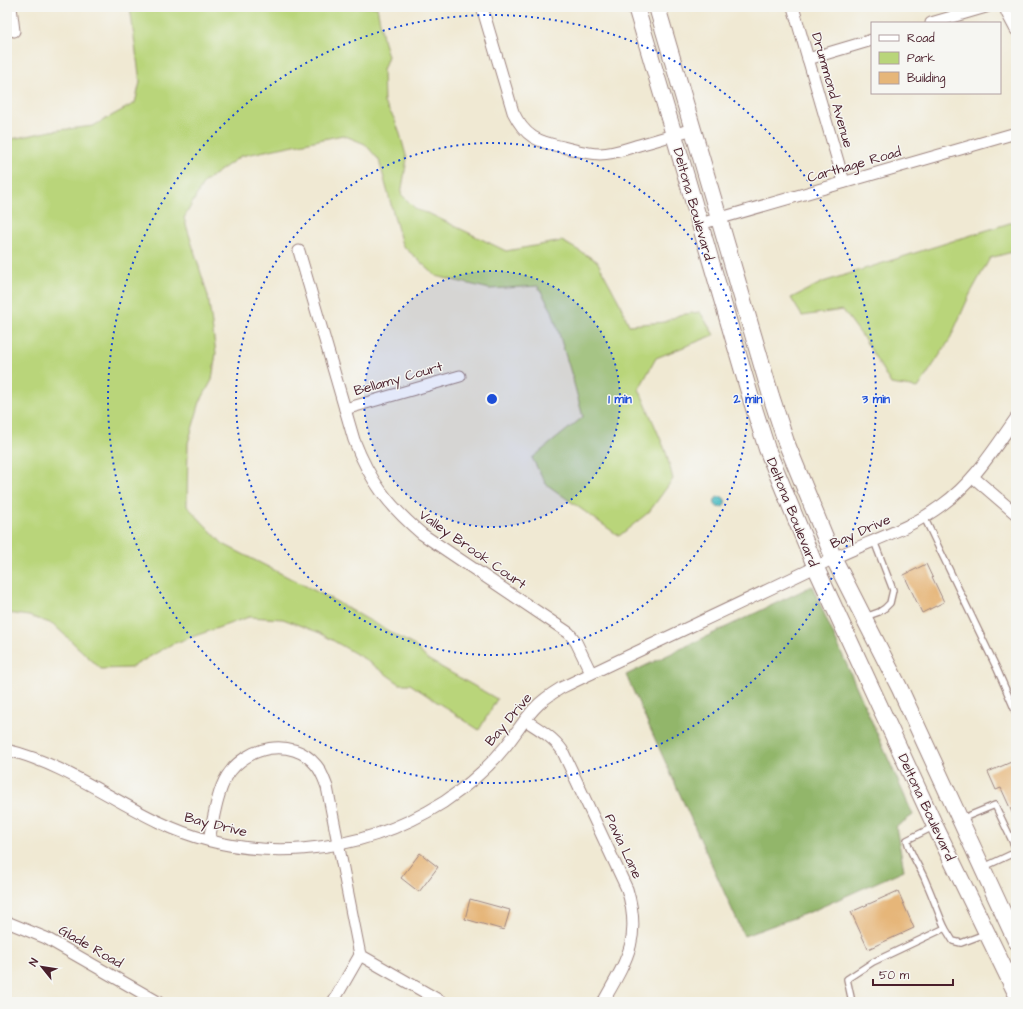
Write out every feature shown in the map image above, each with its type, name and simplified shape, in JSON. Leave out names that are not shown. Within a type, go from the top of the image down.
[{"type":"main road","name":"Deltona Boulevard","points":[[636,7],[767,449],[816,568],[934,824],[1016,993]]},
{"type":"main road","name":"Deltona Boulevard","points":[[657,7],[771,396],[786,442],[834,559],[900,689],[1016,941]]},
{"type":"main road","points":[[934,824],[958,815]]},
{"type":"street","points":[[11,7],[14,31]]},
{"type":"street","points":[[482,7],[513,112],[522,128],[535,139],[544,143],[588,153],[600,154],[614,152],[692,129]]},
{"type":"street","name":"Drummond Avenue","points":[[794,7],[844,182]]},
{"type":"street","points":[[934,22],[986,7]]},
{"type":"street","points":[[1006,7],[1007,14],[1016,30]]},
{"type":"street","points":[[808,58],[871,40]]},
{"type":"street","name":"Carthage Road","points":[[700,224],[1016,133]]},
{"type":"street","name":"Valley Brook Court","points":[[299,251],[354,440],[362,460],[388,502],[404,519],[422,534],[569,633],[576,642],[591,673]]},
{"type":"street","name":"Bellamy Court","points":[[345,409],[460,376]]},
{"type":"street","name":"Bay Drive","points":[[7,750],[37,759],[62,770],[159,822],[184,833],[208,840],[266,850],[296,850],[338,845],[367,838],[396,827],[421,815],[465,786],[504,748],[534,709],[546,697],[561,688],[874,541],[924,517],[942,506],[974,477],[1016,418]]},
{"type":"street","points":[[974,477],[1016,514]]},
{"type":"street","name":"Pavia Lane","points":[[526,720],[548,735],[562,750],[627,889],[632,904],[634,919],[630,950],[624,965],[603,1002]]},
{"type":"street","points":[[208,840],[222,786],[234,767],[245,758],[255,752],[276,748],[287,748],[298,752],[316,764],[327,787],[360,955],[333,1002]]},
{"type":"street","name":"Glade Road","points":[[7,922],[46,938],[158,1002]]},
{"type":"street","points":[[360,955],[442,1002]]},
{"type":"lane","points":[[924,517],[997,669],[1016,713]]},
{"type":"lane","points":[[863,618],[885,608],[890,603],[893,590],[874,541]]},
{"type":"lane","points":[[958,815],[995,805],[1016,849]]},
{"type":"lane","points":[[934,824],[907,840],[945,928],[953,941],[961,944],[987,933]]},
{"type":"lane","points":[[982,868],[1016,852]]},
{"type":"lane","points":[[852,1002],[847,979],[873,962],[945,928]]},
{"type":"green space","points":[[130,7],[377,7],[388,56],[383,70],[384,103],[394,118],[407,159],[401,194],[417,210],[430,214],[506,251],[562,241],[597,261],[619,302],[629,325],[665,322],[679,315],[700,312],[714,335],[656,358],[639,389],[666,452],[673,479],[649,512],[619,536],[546,484],[532,458],[583,417],[552,311],[538,286],[490,289],[436,276],[402,245],[379,160],[365,144],[343,135],[241,156],[204,182],[184,218],[208,296],[216,353],[212,380],[200,402],[188,443],[187,506],[223,544],[337,602],[415,646],[427,659],[497,699],[479,730],[410,684],[400,684],[363,658],[320,633],[283,619],[249,617],[172,644],[130,668],[101,669],[53,624],[29,616],[7,613],[7,140],[51,131],[93,126],[135,103],[140,82]]},
{"type":"green space","points":[[1016,221],[1016,251],[990,258],[970,294],[949,341],[918,388],[891,384],[865,340],[843,310],[802,316],[791,298],[823,282]]},
{"type":"green space","points":[[812,586],[913,815],[896,827],[904,870],[810,912],[744,936],[626,675]]},
{"type":"water","points":[[720,496],[724,498],[726,502],[724,506],[720,508],[716,506],[714,502],[716,498]]},
{"type":"building","points":[[926,564],[944,602],[922,613],[904,575]]},
{"type":"building","points":[[1016,760],[1016,821],[1001,788],[996,790],[988,772]]},
{"type":"building","points":[[420,853],[438,867],[419,892],[401,878]]},
{"type":"building","points":[[898,891],[914,928],[868,949],[851,912]]},
{"type":"building","points":[[470,899],[510,910],[504,930],[465,919]]}]
